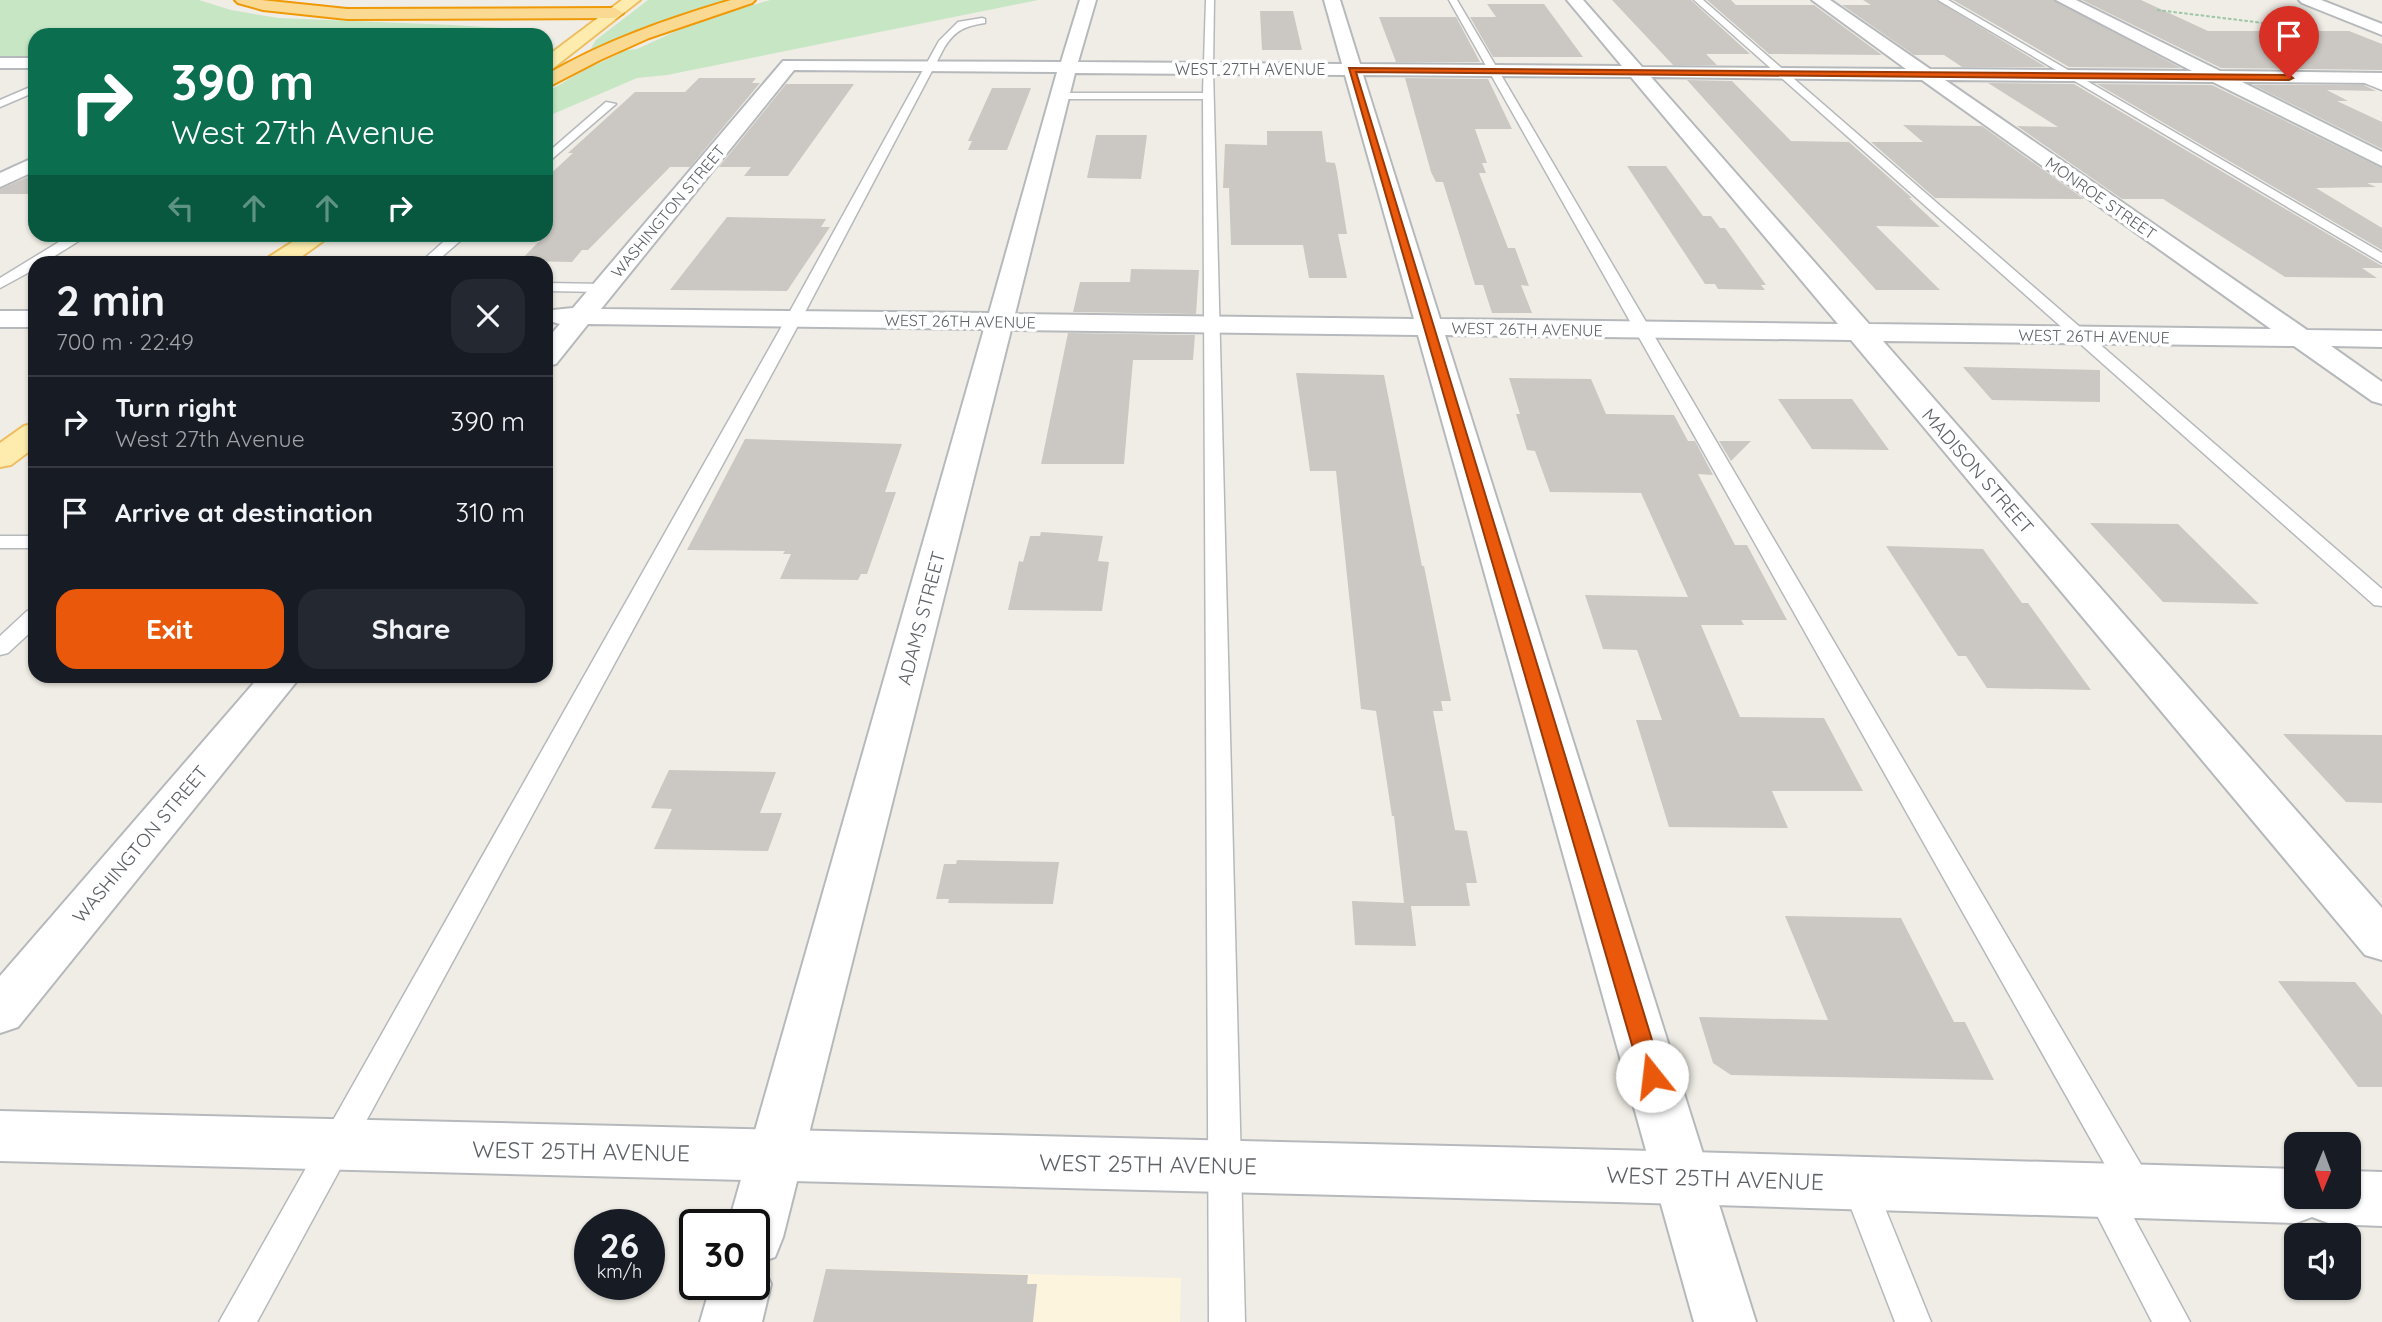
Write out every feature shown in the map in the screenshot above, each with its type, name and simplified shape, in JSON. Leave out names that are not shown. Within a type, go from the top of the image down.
[{"type":"highway","points":[[243,0],[262,5],[326,12],[452,15],[587,13],[610,6]]},
{"type":"highway","points":[[338,0],[420,5],[497,0]]},
{"type":"highway","points":[[553,79],[585,60],[641,34],[747,0]]},
{"type":"highway","points":[[452,15],[498,20],[528,28]]},
{"type":"main road","points":[[553,59],[610,6],[632,0]]},
{"type":"main road","points":[[566,28],[587,13]]},
{"type":"main road","points":[[262,256],[279,242]]},
{"type":"main road","points":[[287,256],[309,242]]},
{"type":"main road","points":[[0,458],[28,437]]},
{"type":"street","name":"ADAMS STREET","points":[[761,1209],[1088,0]]},
{"type":"street","points":[[1332,0],[1725,1322]]},
{"type":"street","name":"MADISON STREET","points":[[1575,0],[2382,941]]},
{"type":"street","name":"MONROE STREET","points":[[1820,0],[2382,396]]},
{"type":"street","points":[[2064,0],[2382,160]]},
{"type":"street","points":[[2307,0],[2382,30]]},
{"type":"street","points":[[0,63],[28,64]]},
{"type":"street","name":"WEST 27TH AVENUE","points":[[789,65],[929,66],[1065,82],[1208,69],[2382,78]]},
{"type":"street","name":"WASHINGTON STREET","points":[[553,350],[789,65]]},
{"type":"street","points":[[0,181],[28,167]]},
{"type":"street","name":"WEST 26TH AVENUE","points":[[553,316],[2382,339]]},
{"type":"street","points":[[0,319],[28,319]]},
{"type":"street","name":"WASHINGTON STREET","points":[[0,1012],[275,683]]},
{"type":"street","name":"WEST 25TH AVENUE","points":[[0,1136],[1858,1182],[2284,1196]]},
{"type":"street","points":[[2361,1198],[2382,1199]]},
{"type":"street","points":[[732,1322],[737,1300]]},
{"type":"lane","points":[[1210,0],[1208,96],[1227,1322]]},
{"type":"lane","points":[[1453,0],[1644,330],[2119,1190],[2172,1322]]},
{"type":"lane","points":[[1698,0],[2382,600]]},
{"type":"lane","points":[[1942,0],[2382,259]]},
{"type":"lane","points":[[237,1322],[794,319],[929,66],[952,28],[965,21],[982,21]]},
{"type":"lane","points":[[2361,78],[2382,87]]},
{"type":"lane","points":[[1065,82],[1208,96]]},
{"type":"lane","points":[[0,104],[28,91]]},
{"type":"lane","points":[[553,154],[610,104]]},
{"type":"lane","points":[[47,256],[70,242]]},
{"type":"lane","points":[[435,256],[452,242]]},
{"type":"lane","points":[[0,284],[28,268]]},
{"type":"lane","points":[[553,288],[604,288]]},
{"type":"lane","points":[[0,542],[28,542]]},
{"type":"lane","points":[[0,648],[28,622]]},
{"type":"lane","points":[[1858,1182],[1913,1322]]},
{"type":"path","points":[[2157,10],[2296,27]]},
{"type":"shaded area","points":[[829,1269],[1181,1278],[1180,1322],[817,1322]]},
{"type":"green space","points":[[0,0],[199,0],[231,10],[278,18],[501,28],[28,28],[28,60],[0,61]]},
{"type":"green space","points":[[648,0],[726,0],[639,29],[596,51],[590,50],[596,40]]},
{"type":"green space","points":[[770,0],[1038,0],[667,75],[637,78],[553,114],[553,89],[584,70],[619,54],[612,52],[637,49],[694,23]]},
{"type":"building","points":[[1612,0],[1691,0],[1750,54],[1706,54],[1717,65],[1673,65]]},
{"type":"building","points":[[1707,0],[1731,0],[1736,5],[1814,5],[1882,55],[1769,54]]},
{"type":"building","points":[[1863,0],[1936,0],[2046,67],[1962,67],[1944,55],[1914,55],[1842,5],[1871,5]]},
{"type":"building","points":[[1953,0],[2054,0],[2181,68],[2069,67]]},
{"type":"building","points":[[2082,0],[2141,0],[2208,31],[2349,31],[2382,44],[2382,70],[2221,68]]},
{"type":"building","points":[[1487,4],[1544,4],[1583,57],[1493,57],[1470,17],[1496,17]]},
{"type":"building","points":[[1260,11],[1293,11],[1302,50],[1262,50]]},
{"type":"building","points":[[1379,17],[1456,17],[1480,62],[1396,62]]},
{"type":"building","points":[[699,78],[756,78],[752,83],[760,83],[690,167],[670,167],[588,250],[582,250],[572,262],[553,262],[553,256],[525,256],[538,242],[553,242],[553,172],[573,153],[568,153],[635,92],[685,92]]},
{"type":"building","points":[[1405,78],[1488,79],[1512,129],[1475,129],[1487,163],[1482,163],[1486,173],[1479,173],[1508,248],[1515,248],[1529,286],[1521,285],[1532,313],[1492,313],[1483,285],[1475,285],[1443,182],[1436,182],[1431,172]]},
{"type":"building","points":[[1687,80],[1732,81],[1791,141],[1849,142],[1940,227],[1876,226],[1940,290],[1876,290]]},
{"type":"building","points":[[1988,83],[2074,84],[2382,268],[2362,268],[2377,278],[2285,277],[2163,199],[2122,199],[2017,126],[2058,127]]},
{"type":"building","points":[[786,84],[854,84],[788,176],[744,176],[751,167],[719,167]]},
{"type":"building","points":[[2097,84],[2212,85],[2382,168],[2382,183],[2367,183],[2376,187],[2316,188],[2382,228],[2382,250]]},
{"type":"building","points":[[2253,85],[2364,85],[2376,91],[2327,90],[2348,101],[2337,101],[2382,122],[2382,149]]},
{"type":"building","points":[[992,88],[1031,88],[1007,150],[968,150],[972,141],[968,141]]},
{"type":"building","points":[[1903,125],[1982,126],[2084,199],[1935,198],[1871,142],[1923,142]]},
{"type":"building","points":[[1267,131],[1322,131],[1326,162],[1335,163],[1337,172],[1347,234],[1338,234],[1347,278],[1309,278],[1303,245],[1231,245],[1229,188],[1223,188],[1225,144],[1267,145]]},
{"type":"building","points":[[1096,135],[1147,135],[1141,179],[1087,178]]},
{"type":"building","points":[[1627,166],[1666,166],[1703,216],[1711,216],[1720,228],[1725,228],[1766,285],[1761,285],[1765,290],[1718,289],[1715,284],[1705,284]]},
{"type":"building","points":[[28,177],[28,194],[0,194],[0,189]]},
{"type":"building","points":[[727,217],[826,219],[821,227],[830,227],[787,291],[670,290]]},
{"type":"building","points":[[1131,269],[1199,270],[1196,314],[1073,312],[1080,282],[1130,282]]},
{"type":"building","points":[[1068,333],[1195,335],[1193,360],[1133,360],[1124,464],[1041,464]]},
{"type":"building","points":[[1963,367],[2100,370],[2100,402],[1992,400]]},
{"type":"building","points":[[1296,373],[1384,375],[1424,566],[1451,701],[1441,701],[1443,711],[1433,711],[1455,830],[1467,831],[1477,883],[1466,883],[1470,906],[1411,906],[1416,946],[1355,945],[1352,901],[1404,903],[1394,816],[1376,711],[1361,709],[1336,471],[1310,471]]},
{"type":"building","points":[[1509,378],[1591,379],[1606,414],[1674,415],[1688,441],[1695,441],[1713,475],[1698,474],[1735,545],[1747,545],[1787,620],[1741,620],[1744,625],[1701,625],[1740,717],[1824,718],[1863,791],[1772,791],[1788,828],[1669,827],[1636,720],[1662,720],[1637,650],[1603,649],[1585,595],[1688,597],[1641,493],[1550,492],[1535,451],[1527,450]]},
{"type":"building","points":[[1778,399],[1852,399],[1889,450],[1812,449]]},
{"type":"building","points":[[745,439],[902,444],[885,492],[896,492],[867,574],[861,574],[858,580],[780,579],[791,554],[783,554],[785,551],[687,550]]},
{"type":"building","points":[[1719,441],[1751,441],[1731,461]]},
{"type":"building","points":[[2090,523],[2178,524],[2259,604],[2163,602]]},
{"type":"building","points":[[1041,532],[1103,536],[1098,561],[1109,562],[1102,611],[1008,610],[1019,561],[1023,562],[1030,536],[1040,536]]},
{"type":"building","points":[[1886,546],[1983,549],[2022,603],[2028,603],[2091,690],[1987,688],[1966,656],[1958,656]]},
{"type":"building","points":[[2283,734],[2382,735],[2382,803],[2346,802]]},
{"type":"building","points":[[669,770],[776,772],[760,813],[782,813],[768,851],[654,849],[672,809],[651,808]]},
{"type":"building","points":[[957,860],[1059,862],[1053,904],[948,903],[949,899],[936,899],[944,864],[956,864]]},
{"type":"building","points":[[1785,916],[1901,918],[1954,1022],[1965,1022],[1994,1080],[1731,1075],[1713,1063],[1699,1017],[1828,1020]]},
{"type":"building","points":[[2278,981],[2355,982],[2382,1015],[2382,1087],[2358,1087]]},
{"type":"building","points":[[826,1269],[1028,1275],[1027,1284],[1037,1284],[1033,1322],[813,1322]]},
{"type":"route","points":[[1652,1076],[1352,70],[2289,78]]}]
